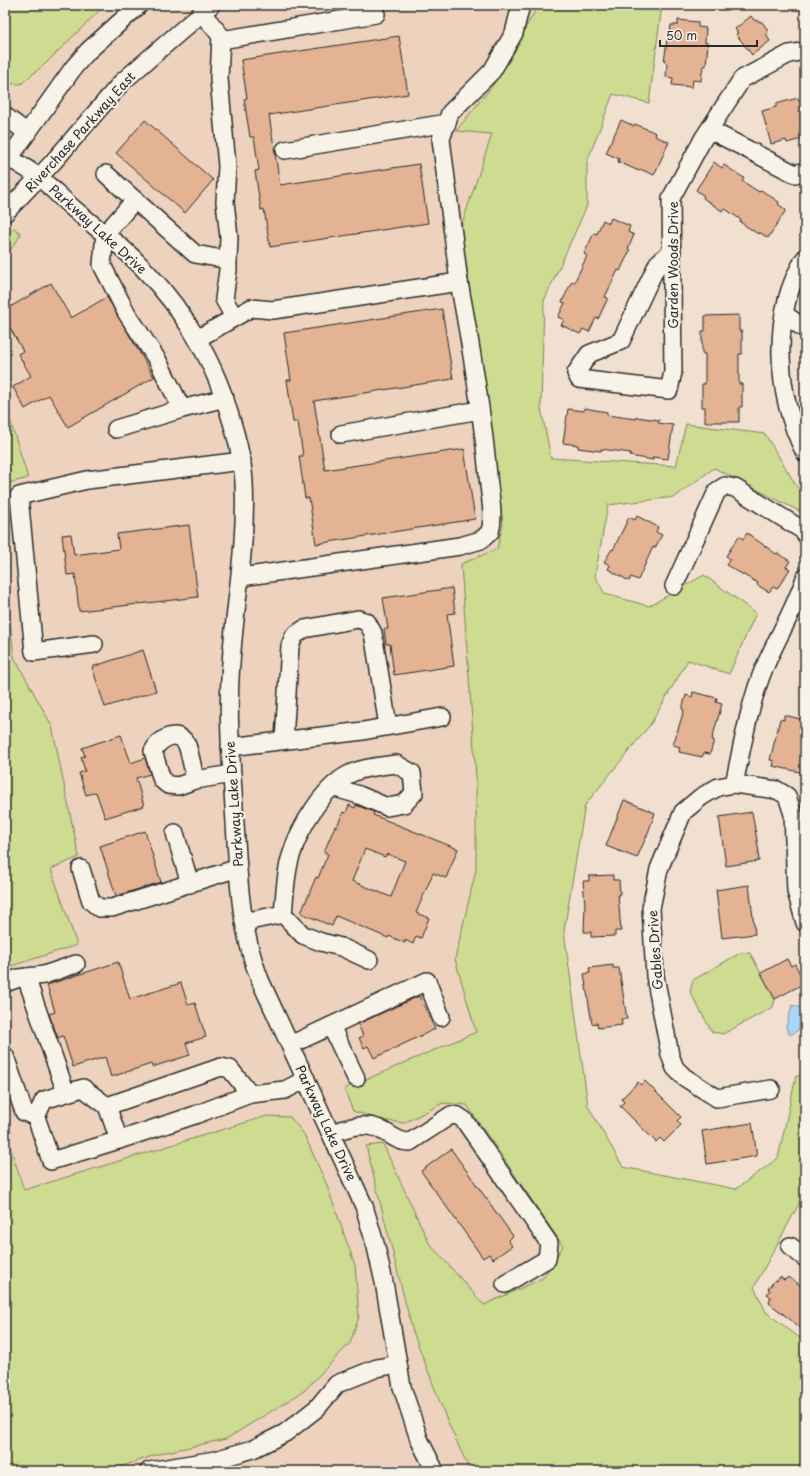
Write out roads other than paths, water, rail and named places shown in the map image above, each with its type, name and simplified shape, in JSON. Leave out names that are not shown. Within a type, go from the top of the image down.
[{"type":"street","points":[[6,159],[88,51],[139,5]]},
{"type":"street","points":[[241,577],[460,546],[480,540],[490,532],[492,514],[475,367],[460,282],[441,139],[450,113],[492,71],[514,33],[521,5]]},
{"type":"street","points":[[206,9],[220,40],[219,79],[227,166],[226,202],[229,238],[228,270],[224,299],[234,318]]},
{"type":"street","name":"Riverchase Parkway East","points":[[5,213],[39,177],[122,82],[206,9]]},
{"type":"street","points":[[220,40],[376,14]]},
{"type":"street","name":"Garden Woods Drive","points":[[672,251],[658,263],[621,341],[588,354],[576,373],[579,379],[669,390],[673,372],[672,251],[671,198],[703,139],[742,79],[789,54],[805,51]]},
{"type":"street","points":[[5,116],[26,132]]},
{"type":"street","points":[[285,150],[447,123]]},
{"type":"street","points":[[710,130],[795,174],[805,171]]},
{"type":"street","name":"Parkway Lake Drive","points":[[6,159],[39,177],[146,271],[165,293],[197,340],[212,367],[225,398],[242,461],[244,482],[244,527],[241,577],[231,663],[230,747],[238,868],[244,922],[253,962],[356,1188],[369,1224],[384,1282],[402,1387],[419,1440],[434,1471]]},
{"type":"street","points":[[106,174],[195,254],[228,260]]},
{"type":"street","points":[[135,200],[105,234],[102,265],[126,312],[158,361],[182,409]]},
{"type":"street","points":[[805,258],[799,267],[784,314],[782,355],[785,396],[795,434],[805,453]]},
{"type":"street","points":[[197,340],[251,308],[273,310],[460,282]]},
{"type":"street","points":[[784,314],[805,329]]},
{"type":"street","points":[[116,429],[225,398]]},
{"type":"street","points":[[341,434],[480,410]]},
{"type":"street","points":[[94,644],[34,652],[19,496],[87,480],[242,461]]},
{"type":"street","points":[[674,586],[717,491],[725,486],[734,488],[804,531],[805,534]]},
{"type":"street","points":[[734,784],[752,705],[765,668],[800,594],[805,578]]},
{"type":"street","points":[[284,740],[290,646],[294,636],[304,629],[358,619],[367,622],[373,634],[388,726]]},
{"type":"street","points":[[230,747],[388,726],[442,717]]},
{"type":"street","points":[[195,780],[232,774]]},
{"type":"street","name":"Gables Drive","points":[[771,1089],[717,1098],[684,1078],[675,1068],[670,1055],[655,976],[651,908],[659,869],[683,812],[701,797],[718,787],[734,784],[777,790],[787,796],[793,821],[796,891],[805,923]]},
{"type":"street","points":[[283,914],[290,856],[313,808],[332,787]]},
{"type":"street","points":[[175,832],[190,884]]},
{"type":"street","points":[[81,869],[91,901],[99,908],[112,908],[238,868]]},
{"type":"street","points":[[244,922],[283,914]]},
{"type":"street","points":[[283,914],[303,935],[321,942],[341,947],[369,960]]},
{"type":"street","points":[[5,983],[26,977],[44,975],[76,964]]},
{"type":"street","points":[[26,977],[66,1093]]},
{"type":"street","points":[[290,1045],[427,981],[441,1017]]},
{"type":"street","points":[[332,1026],[356,1078]]},
{"type":"street","points":[[5,1056],[24,1112],[36,1117]]},
{"type":"street","points":[[107,1106],[221,1067],[230,1069],[250,1094]]},
{"type":"street","points":[[119,1140],[107,1106],[83,1088],[44,1100],[36,1117],[51,1161],[119,1140],[195,1115],[250,1094],[286,1090],[306,1079]]},
{"type":"street","points":[[331,1133],[358,1126],[376,1127],[404,1142],[410,1142],[451,1115],[458,1116],[464,1120],[549,1243],[547,1259],[505,1284]]},
{"type":"street","points":[[790,1246],[805,1258]]},
{"type":"street","points":[[149,1471],[215,1460],[253,1449],[286,1433],[317,1408],[337,1384],[377,1368],[398,1364]]},
{"type":"water","points":[[792,1005],[805,1009],[798,1030],[790,1035],[786,1027]]}]
